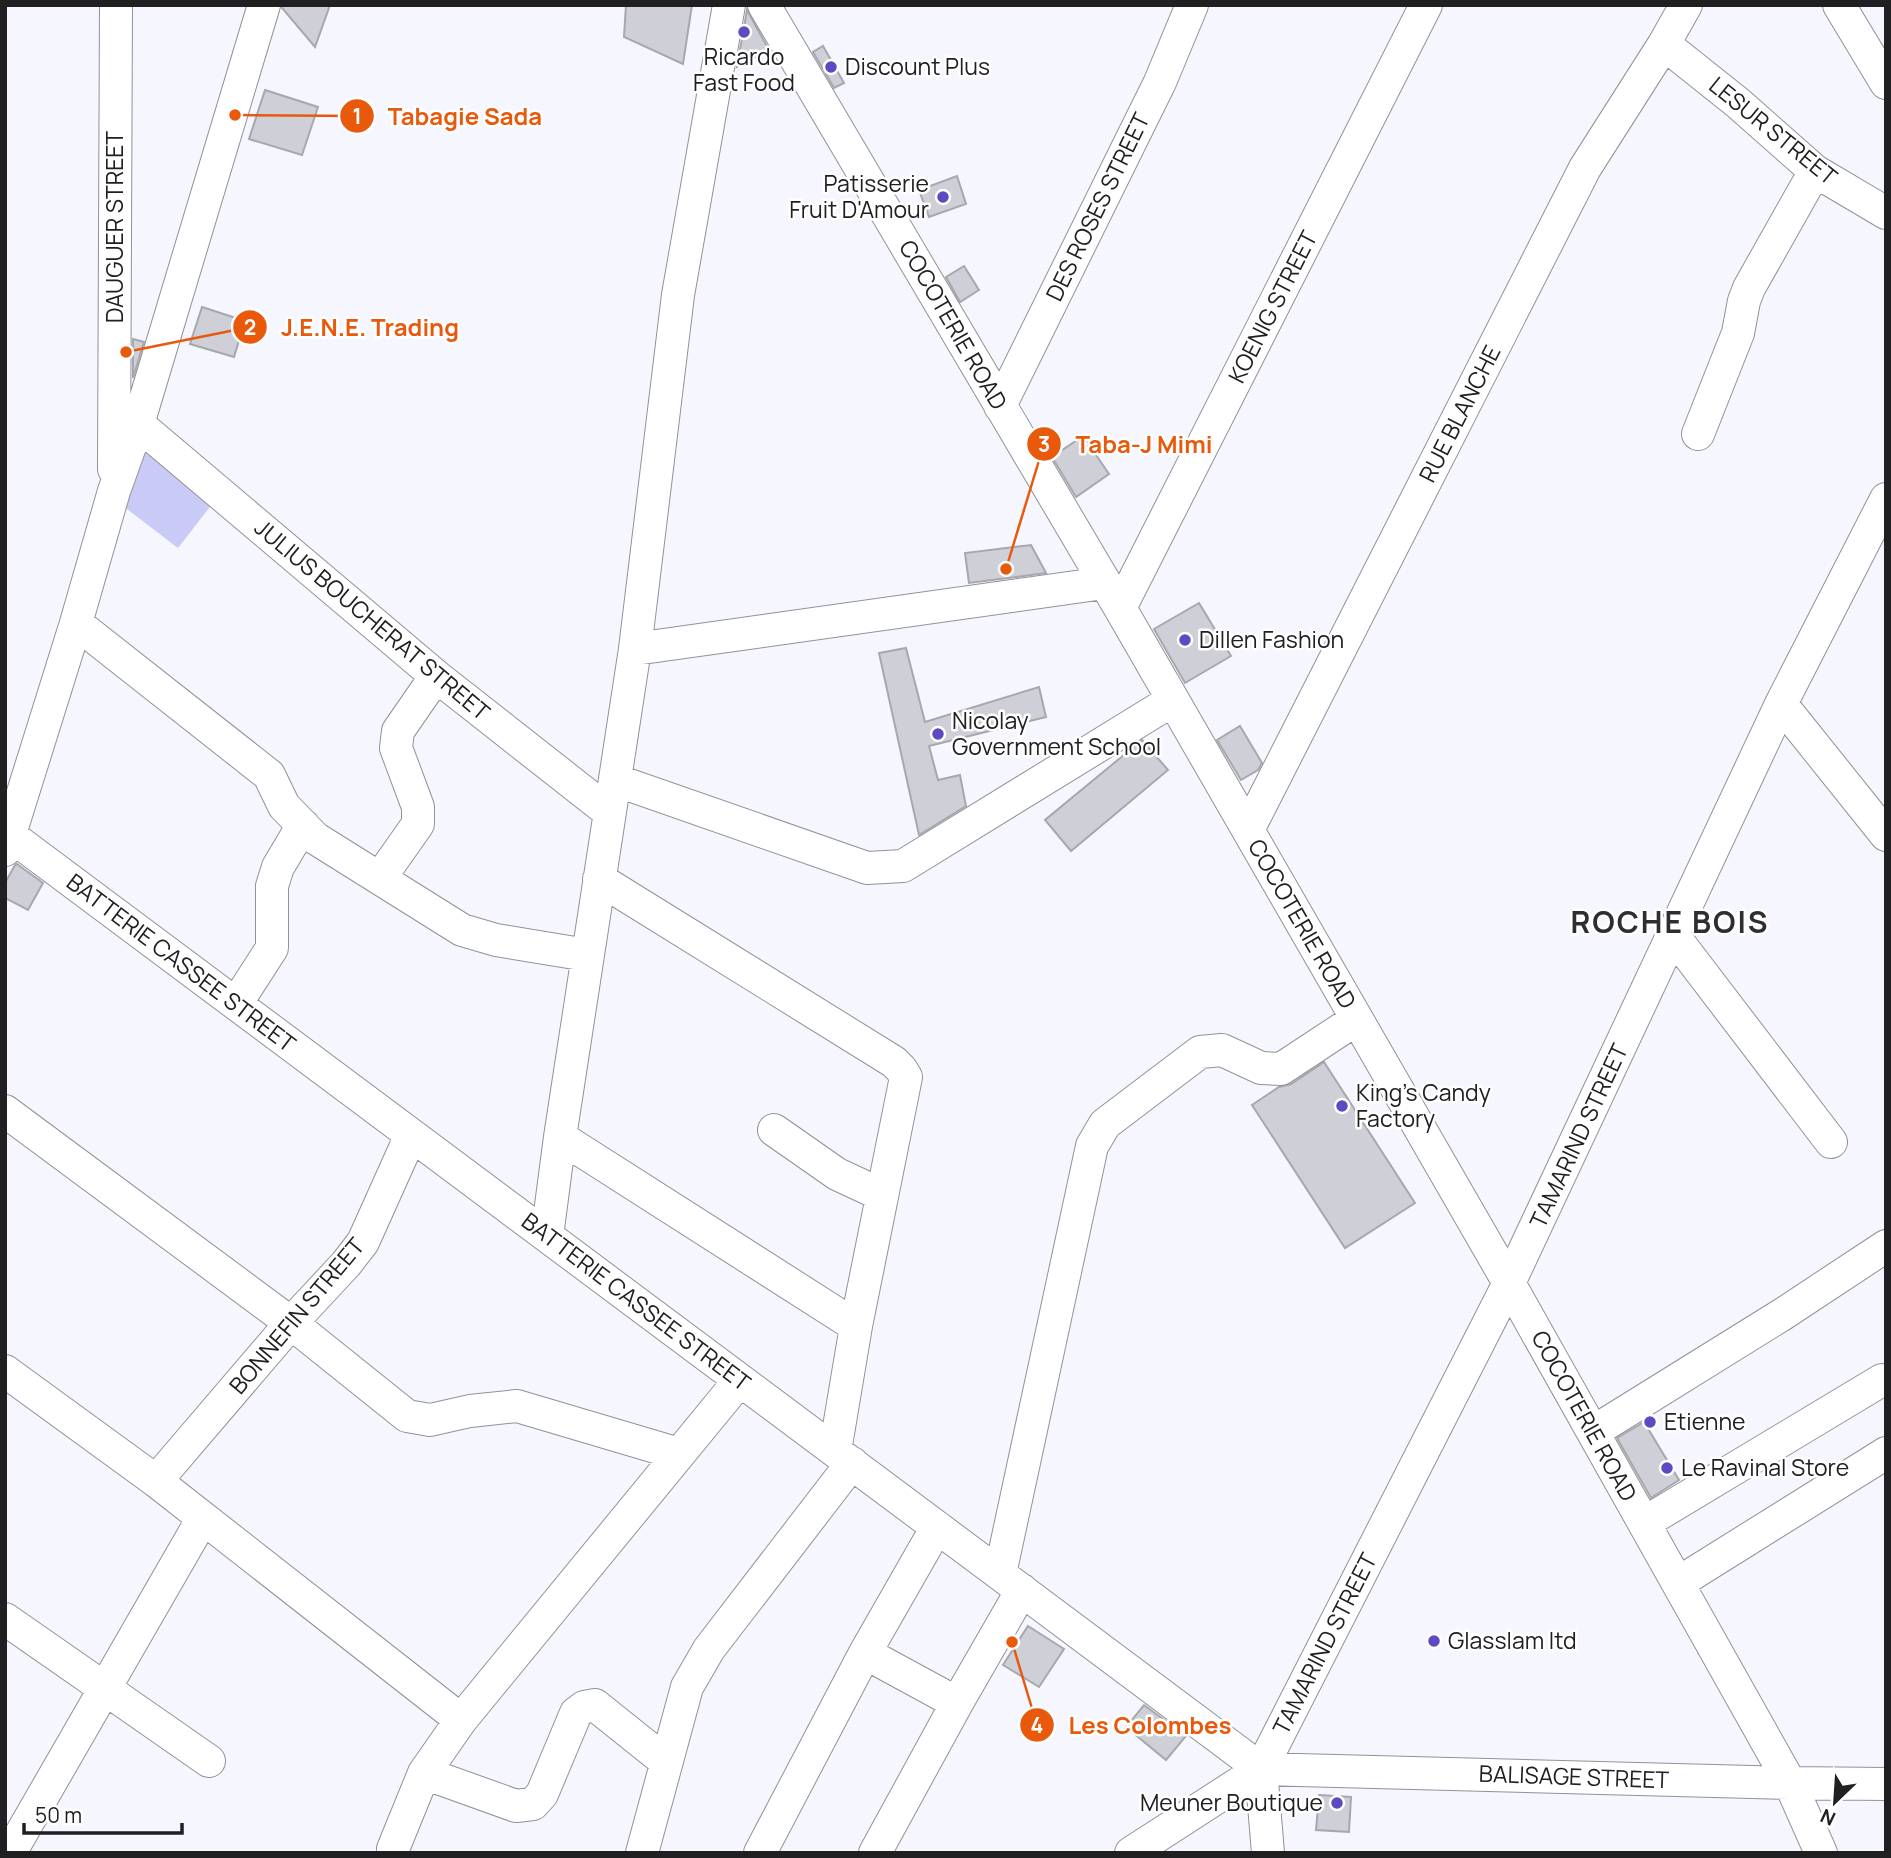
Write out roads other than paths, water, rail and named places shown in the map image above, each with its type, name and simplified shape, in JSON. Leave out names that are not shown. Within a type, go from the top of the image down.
[{"type":"street","name":"DAUGUER STREET","points":[[114,491],[116,5]]},
{"type":"street","points":[[8,843],[264,5]]},
{"type":"street","points":[[547,1236],[587,955],[635,649],[678,295],[729,5]]},
{"type":"street","name":"COCOTERIE ROAD","points":[[764,5],[1112,596],[1509,1283],[1790,1783],[1821,1853]]},
{"type":"street","name":"DES ROSES STREET","points":[[1000,406],[1160,82],[1192,5]]},
{"type":"street","name":"KOENIG STREET","points":[[1112,596],[1426,5]]},
{"type":"street","name":"RUE BLANCHE","points":[[1248,830],[1585,168],[1686,5]]},
{"type":"street","points":[[1839,5],[1886,83]]},
{"type":"street","name":"LESUR STREET","points":[[1664,44],[1738,103],[1815,171],[1886,213]]},
{"type":"street","points":[[1698,433],[1738,333],[1749,288],[1815,171]]},
{"type":"street","name":"JULIUS BOUCHERAT STREET","points":[[138,424],[436,676],[610,812]]},
{"type":"street","name":"TAMARIND STREET","points":[[1261,1769],[1509,1283],[1781,704],[1886,499]]},
{"type":"street","points":[[635,649],[1112,596]]},
{"type":"street","points":[[76,623],[269,775],[284,806],[315,838],[462,930],[496,940],[587,955]]},
{"type":"street","points":[[380,878],[418,824],[418,807],[396,748],[398,731],[436,676]]},
{"type":"street","points":[[615,780],[867,868],[903,866],[1172,700]]},
{"type":"street","points":[[1781,704],[1876,802],[1886,835]]},
{"type":"street","points":[[236,1004],[272,948],[272,886],[278,867],[303,825]]},
{"type":"street","name":"BATTERIE CASSEE STREET","points":[[8,843],[236,1004],[1261,1769]]},
{"type":"street","points":[[599,879],[894,1062],[906,1077],[856,1326],[844,1457],[709,1650],[687,1687],[642,1853]]},
{"type":"street","points":[[1673,935],[1831,1142]]},
{"type":"street","points":[[876,1853],[957,1703],[1011,1582],[1092,1146],[1105,1124],[1200,1052],[1222,1050],[1261,1068],[1280,1069],[1357,1019]]},
{"type":"street","points":[[5,1111],[291,1323],[407,1416],[430,1420],[470,1411],[517,1406],[679,1454]]},
{"type":"street","points":[[774,1130],[838,1174],[883,1195]]},
{"type":"street","name":"BONNEFIN STREET","points":[[156,1481],[363,1242],[411,1135]]},
{"type":"street","points":[[560,1137],[856,1326]]},
{"type":"street","points":[[1593,1432],[1783,1314],[1886,1246]]},
{"type":"street","points":[[5,1371],[156,1481],[461,1720]]},
{"type":"street","points":[[393,1849],[425,1773],[461,1720],[740,1380]]},
{"type":"street","points":[[1644,1523],[1882,1380]]},
{"type":"street","points":[[1678,1583],[1886,1453]]},
{"type":"street","points":[[10,1853],[203,1518]]},
{"type":"street","points":[[760,1853],[865,1653],[937,1527]]},
{"type":"street","points":[[5,1619],[209,1761]]},
{"type":"street","points":[[865,1653],[957,1703]]},
{"type":"street","points":[[425,1773],[516,1806],[533,1804],[542,1794],[576,1713],[584,1706],[595,1705],[665,1761]]},
{"type":"street","points":[[1130,1853],[1261,1769],[1268,1853]]},
{"type":"street","name":"BALISAGE STREET","points":[[1261,1769],[1886,1784]]},
{"type":"place","name":"Ricardo Fast Food","points":[[744,32]]},
{"type":"place","name":"Discount Plus","points":[[831,67]]},
{"type":"place","name":"Tabagie Sada","points":[[235,115]]},
{"type":"place","name":"Patisserie Fruit D'Amour","points":[[943,197]]},
{"type":"place","name":"J.E.N.E. Trading","points":[[126,352]]},
{"type":"place","name":"Taba-J Mimi","points":[[1006,569]]},
{"type":"place","name":"Dillen Fashion","points":[[1185,640]]},
{"type":"place","name":"Nicolay Government School","points":[[938,734]]},
{"type":"place","name":"King's Candy Factory","points":[[1342,1106]]},
{"type":"place","name":"Etienne","points":[[1650,1422]]},
{"type":"place","name":"Le Ravinal Store","points":[[1667,1468]]},
{"type":"place","name":"Glasslam ltd","points":[[1434,1641]]},
{"type":"place","name":"Les Colombes","points":[[1012,1642]]},
{"type":"place","name":"Meuner Boutique","points":[[1337,1803]]},
{"type":"district","name":"ROCHE BOIS","points":[[1670,923]]}]
